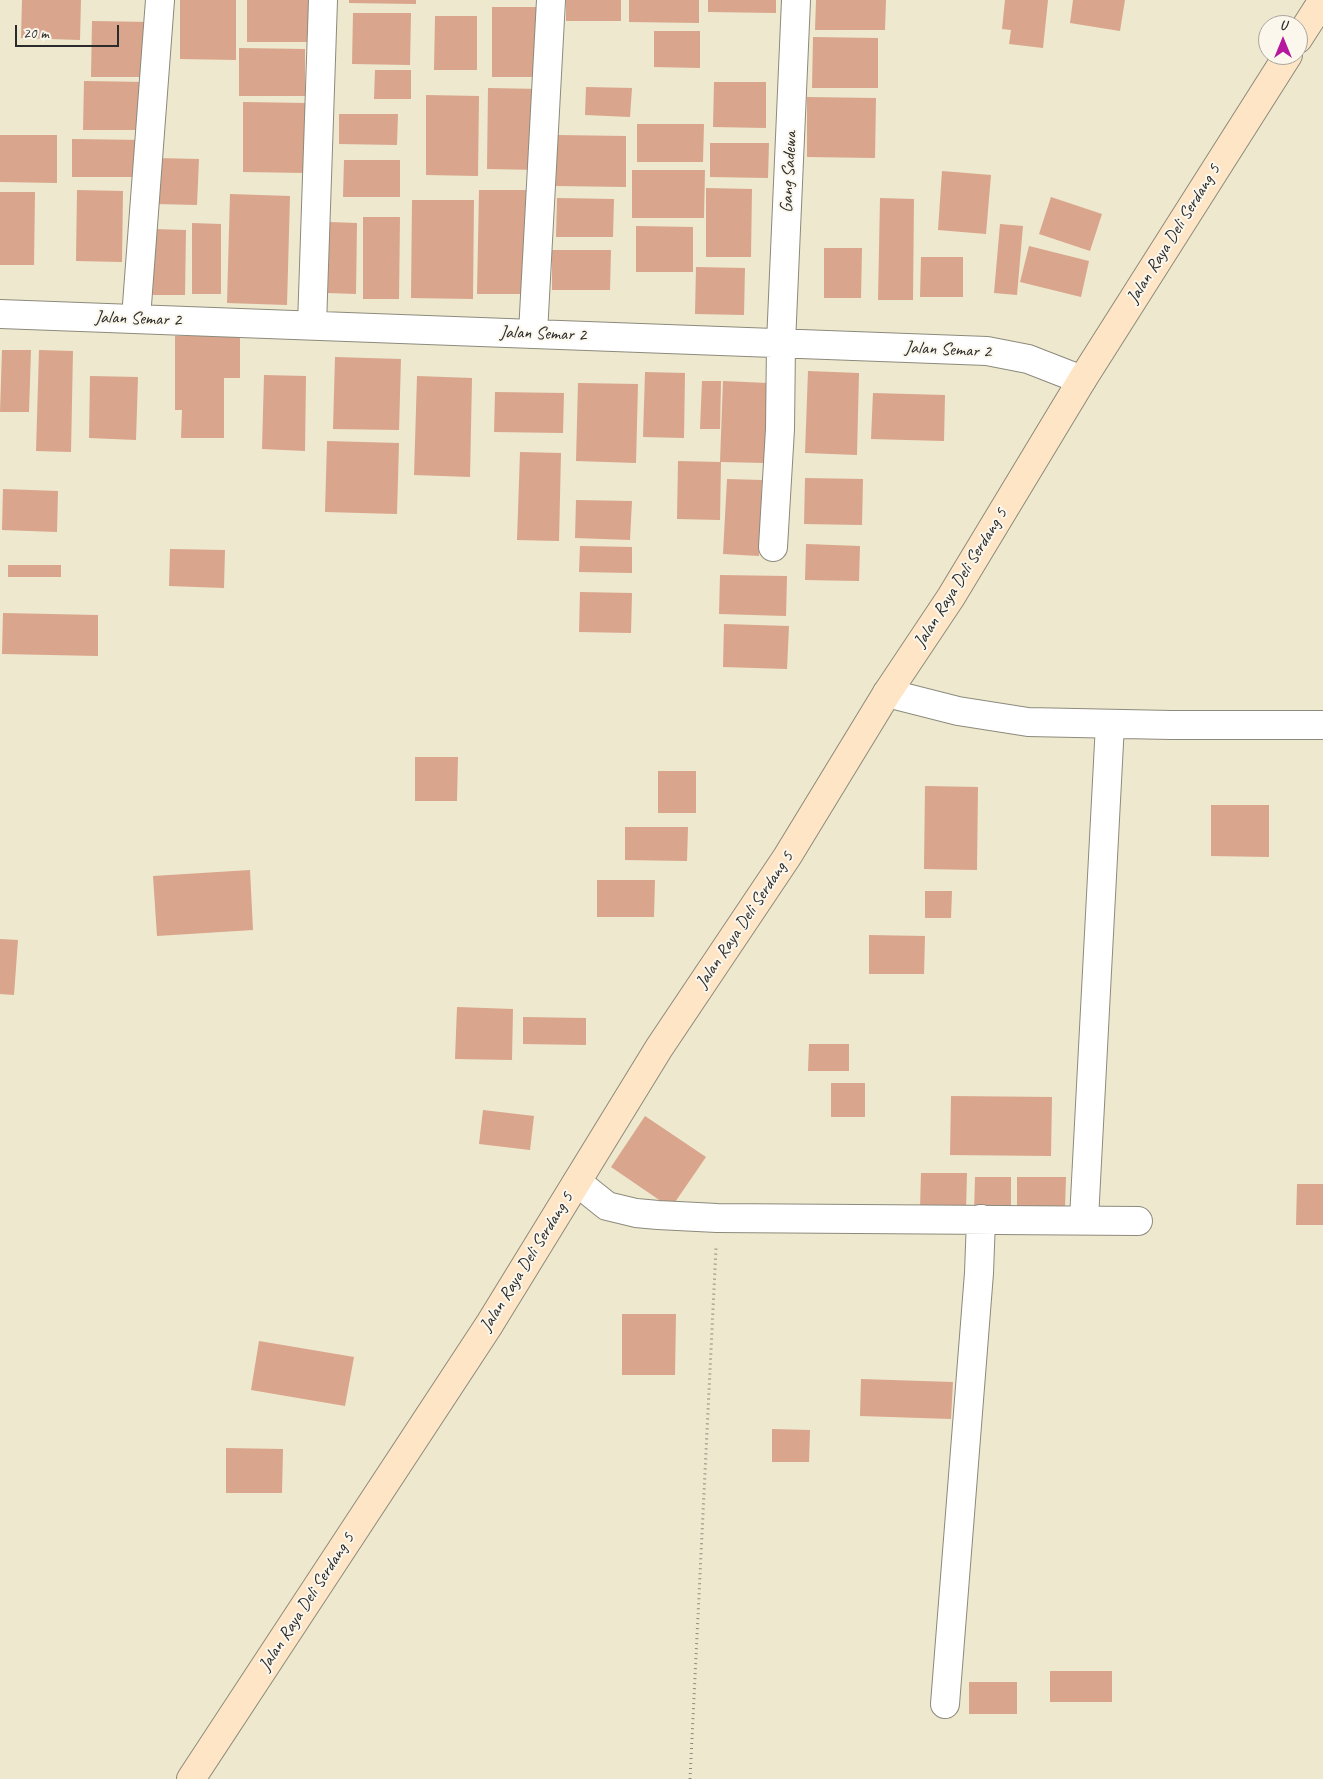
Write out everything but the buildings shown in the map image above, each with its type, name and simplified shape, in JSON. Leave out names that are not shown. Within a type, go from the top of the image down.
[{"type":"street","points":[[136,318],[160,0]]},
{"type":"street","points":[[312,325],[323,0]]},
{"type":"street","points":[[533,334],[551,0]]},
{"type":"street","name":"Gang Sadewa","points":[[773,548],[780,429],[781,343],[796,0]]},
{"type":"street","points":[[1308,23],[1323,0]]},
{"type":"street","name":"Jalan Raya Deli Serdang 5","points":[[191,1779],[489,1325],[659,1048],[787,857],[886,693],[951,596],[1077,378],[1281,65]]},
{"type":"street","name":"Jalan Semar 2","points":[[0,314],[987,351],[1028,359],[1077,378]]},
{"type":"street","points":[[886,693],[958,711],[1028,722],[1323,725]]},
{"type":"street","points":[[1084,1220],[1110,724]]},
{"type":"street","points":[[577,1182],[607,1206],[643,1213],[717,1218],[1138,1221]]},
{"type":"street","points":[[945,1704],[979,1272],[981,1220]]},
{"type":"path","points":[[690,1779],[717,1218]]}]
